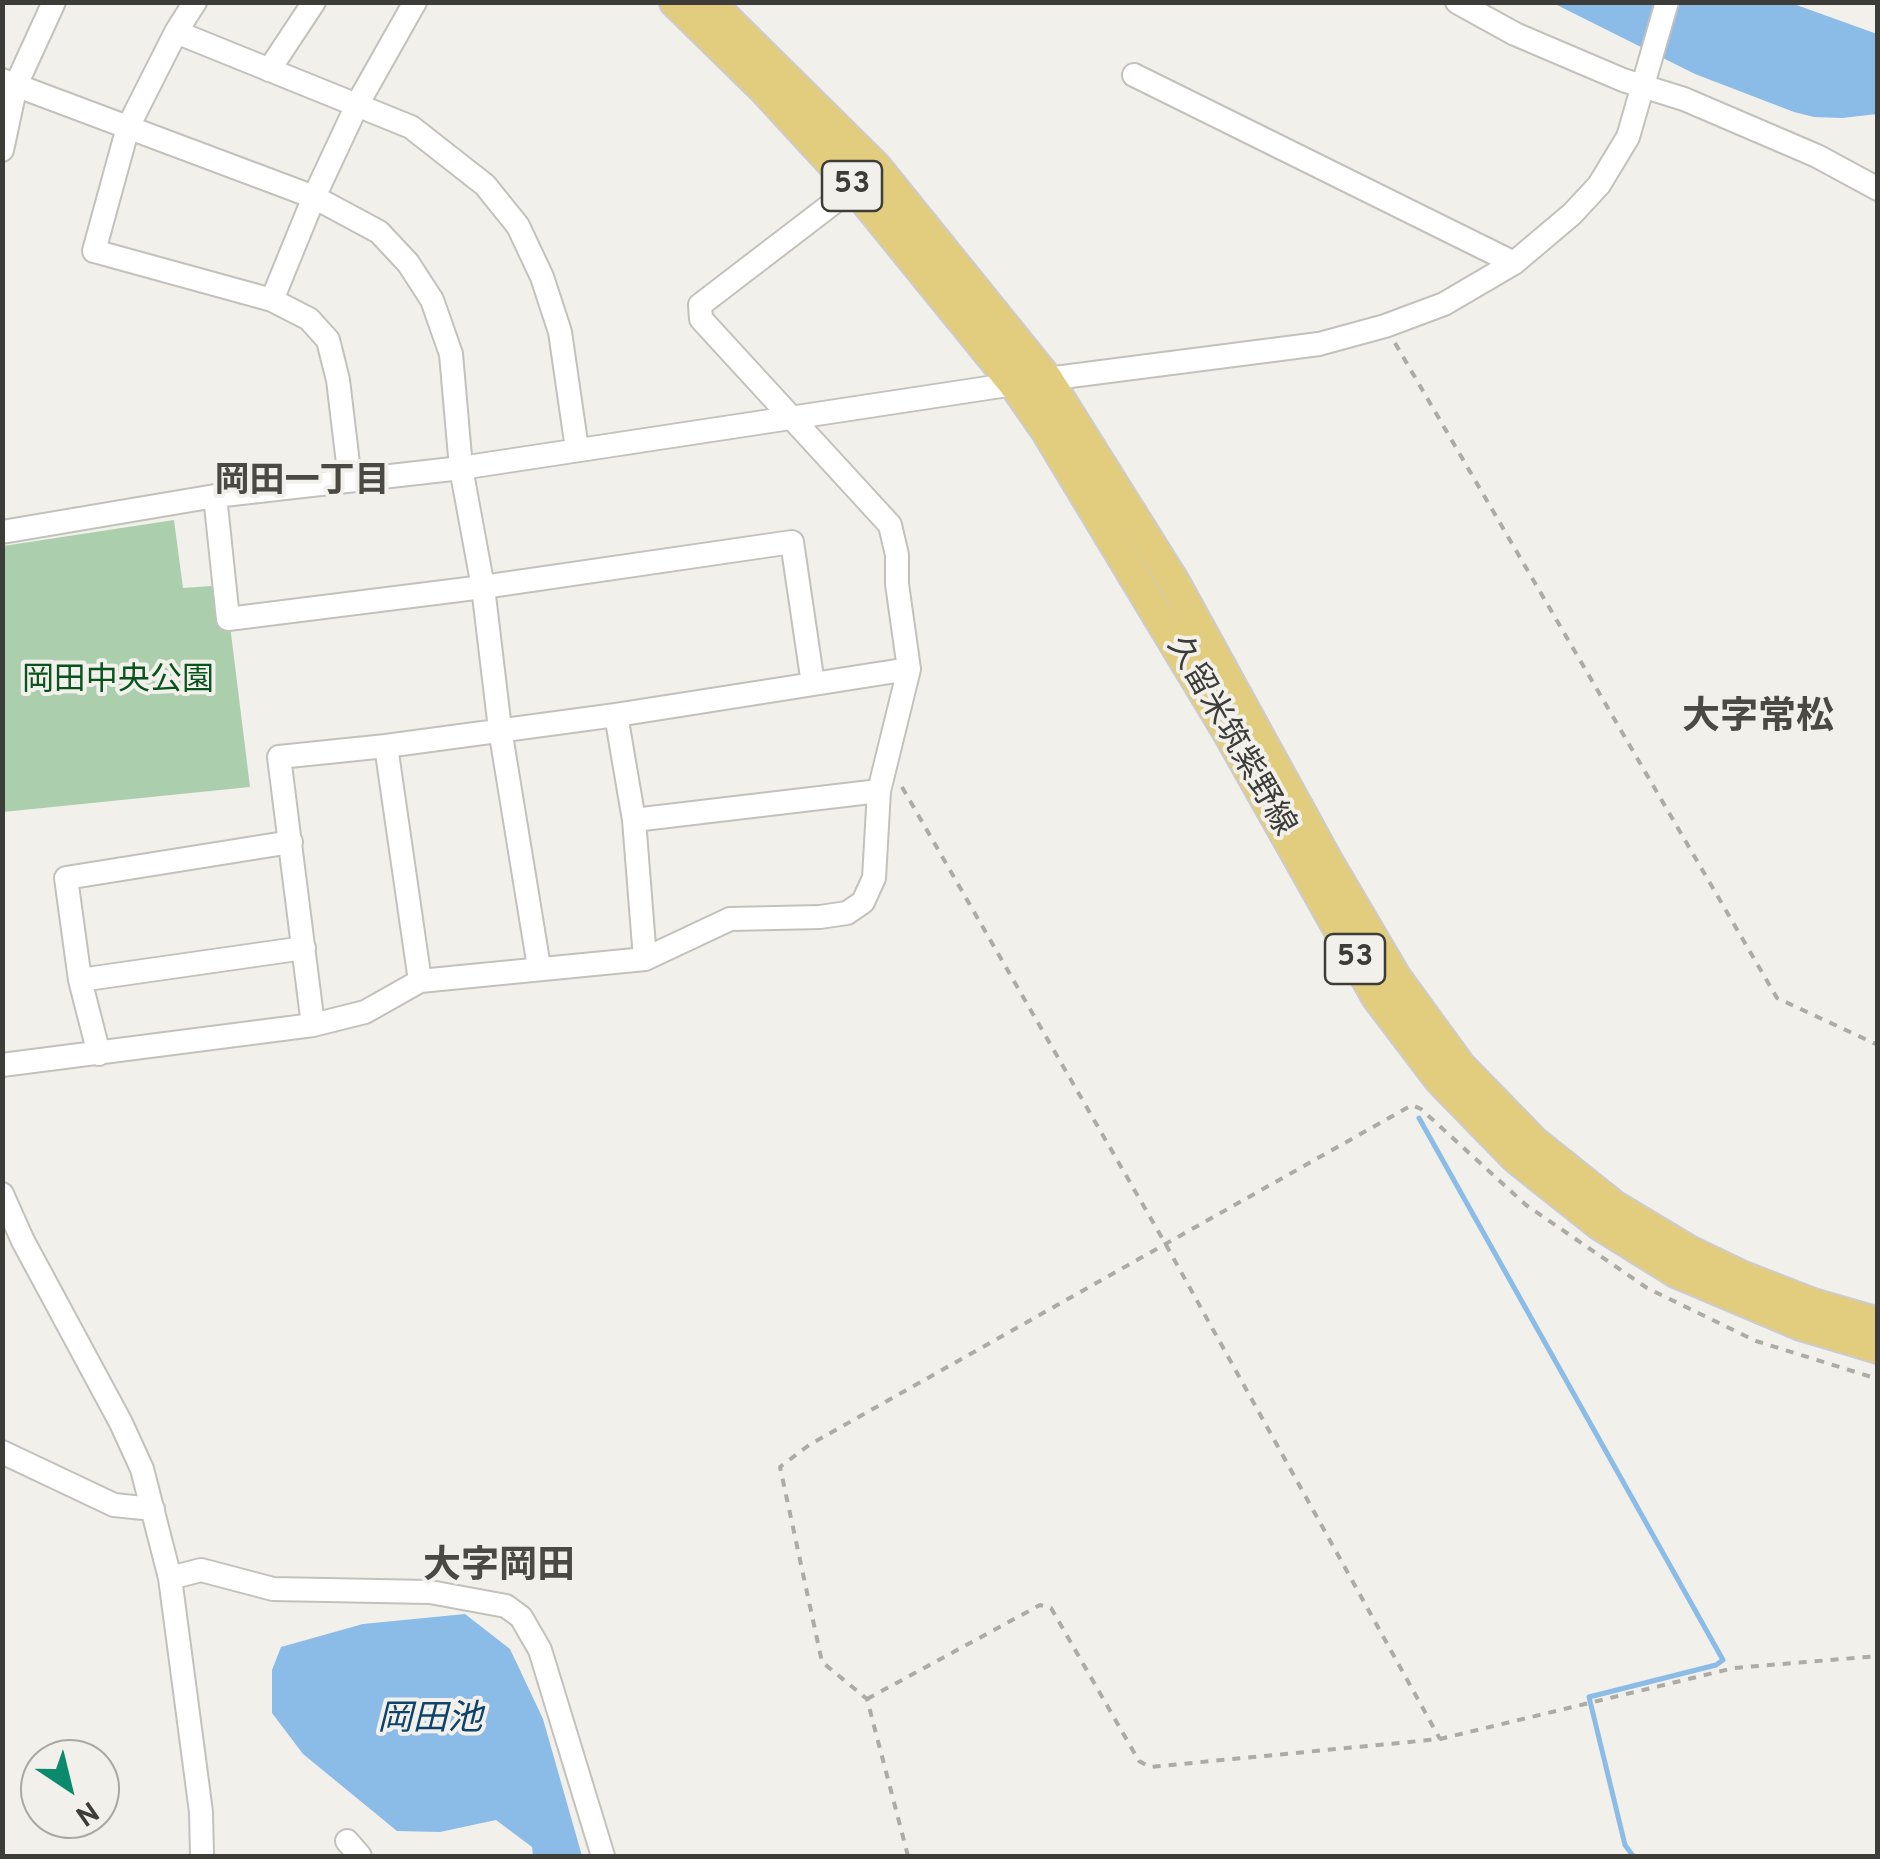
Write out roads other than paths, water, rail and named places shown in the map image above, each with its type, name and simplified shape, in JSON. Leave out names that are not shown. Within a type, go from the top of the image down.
[{"type":"main road","name":"久留米筑紫野線","points":[[675,2],[764,88],[854,188],[1014,384],[1046,430],[1187,664],[1377,997],[1440,1080],[1516,1158],[1599,1224],[1676,1272],[1801,1325],[1878,1348]]},
{"type":"main road","name":"久留米筑紫野線","points":[[709,2],[875,166],[1047,380],[1174,582],[1396,978],[1460,1066],[1534,1142],[1614,1206],[1690,1251],[1742,1276],[1813,1304],[1878,1323]]},
{"type":"street","points":[[2,150],[9,83],[54,2]]},
{"type":"street","points":[[196,2],[176,32],[128,127],[94,251],[272,300],[309,319],[328,340],[338,380],[350,480]]},
{"type":"street","points":[[269,70],[314,2]]},
{"type":"street","points":[[1457,2],[1515,34],[1647,79],[1817,156],[1878,190]]},
{"type":"street","points":[[2,532],[215,496],[461,468],[1014,384],[1319,344],[1386,326],[1444,304],[1514,262],[1572,214],[1599,185],[1628,137],[1666,2]]},
{"type":"street","points":[[272,300],[314,196],[358,103],[413,3]]},
{"type":"street","points":[[176,32],[411,127],[485,185],[518,226],[542,277],[560,332],[577,449]]},
{"type":"street","points":[[1134,75],[1514,262]]},
{"type":"street","points":[[9,83],[314,196],[379,232],[408,263],[432,300],[451,354],[461,468],[484,587],[500,729],[539,967]]},
{"type":"street","points":[[2,1065],[313,1024],[365,1012],[420,981],[645,960],[730,918],[820,917],[847,913],[862,902],[874,878],[879,790],[909,669],[890,525],[701,319],[700,305],[854,188]]},
{"type":"street","points":[[215,496],[228,619],[792,542],[813,684]]},
{"type":"street","points":[[313,1024],[279,757],[616,715],[909,669]]},
{"type":"street","points":[[616,715],[634,820],[645,960]]},
{"type":"street","points":[[386,746],[420,981]]},
{"type":"street","points":[[634,820],[879,790]]},
{"type":"street","points":[[99,1054],[80,980],[66,878],[290,842]]},
{"type":"street","points":[[80,980],[304,948]]},
{"type":"street","points":[[2,1194],[22,1241],[122,1423],[142,1469],[170,1578],[201,1812],[202,1856]]},
{"type":"street","points":[[2,1452],[114,1505],[153,1509]]},
{"type":"street","points":[[170,1578],[201,1570],[273,1588],[430,1592],[506,1606],[521,1617],[540,1650],[603,1856]]},
{"type":"water","points":[[1553,3],[1791,3],[1877,34],[1877,114],[1842,118],[1794,112],[1695,74]]},
{"type":"water","name":"岡田池","points":[[465,1614],[510,1649],[543,1719],[582,1856],[533,1856],[532,1847],[496,1820],[440,1832],[397,1831],[303,1754],[272,1713],[272,1670],[281,1647],[363,1624]]},
{"type":"waterway","points":[[1419,1118],[1723,1660],[1589,1697],[1625,1845],[1633,1856]]},
{"type":"district","name":"岡田一丁目","points":[[302,484]]},
{"type":"district","name":"大字常松","points":[[1758,720]]},
{"type":"district","name":"大字岡田","points":[[499,1569]]},
{"type":"park label","name":"岡田中央公園","points":[[118,683]]}]
